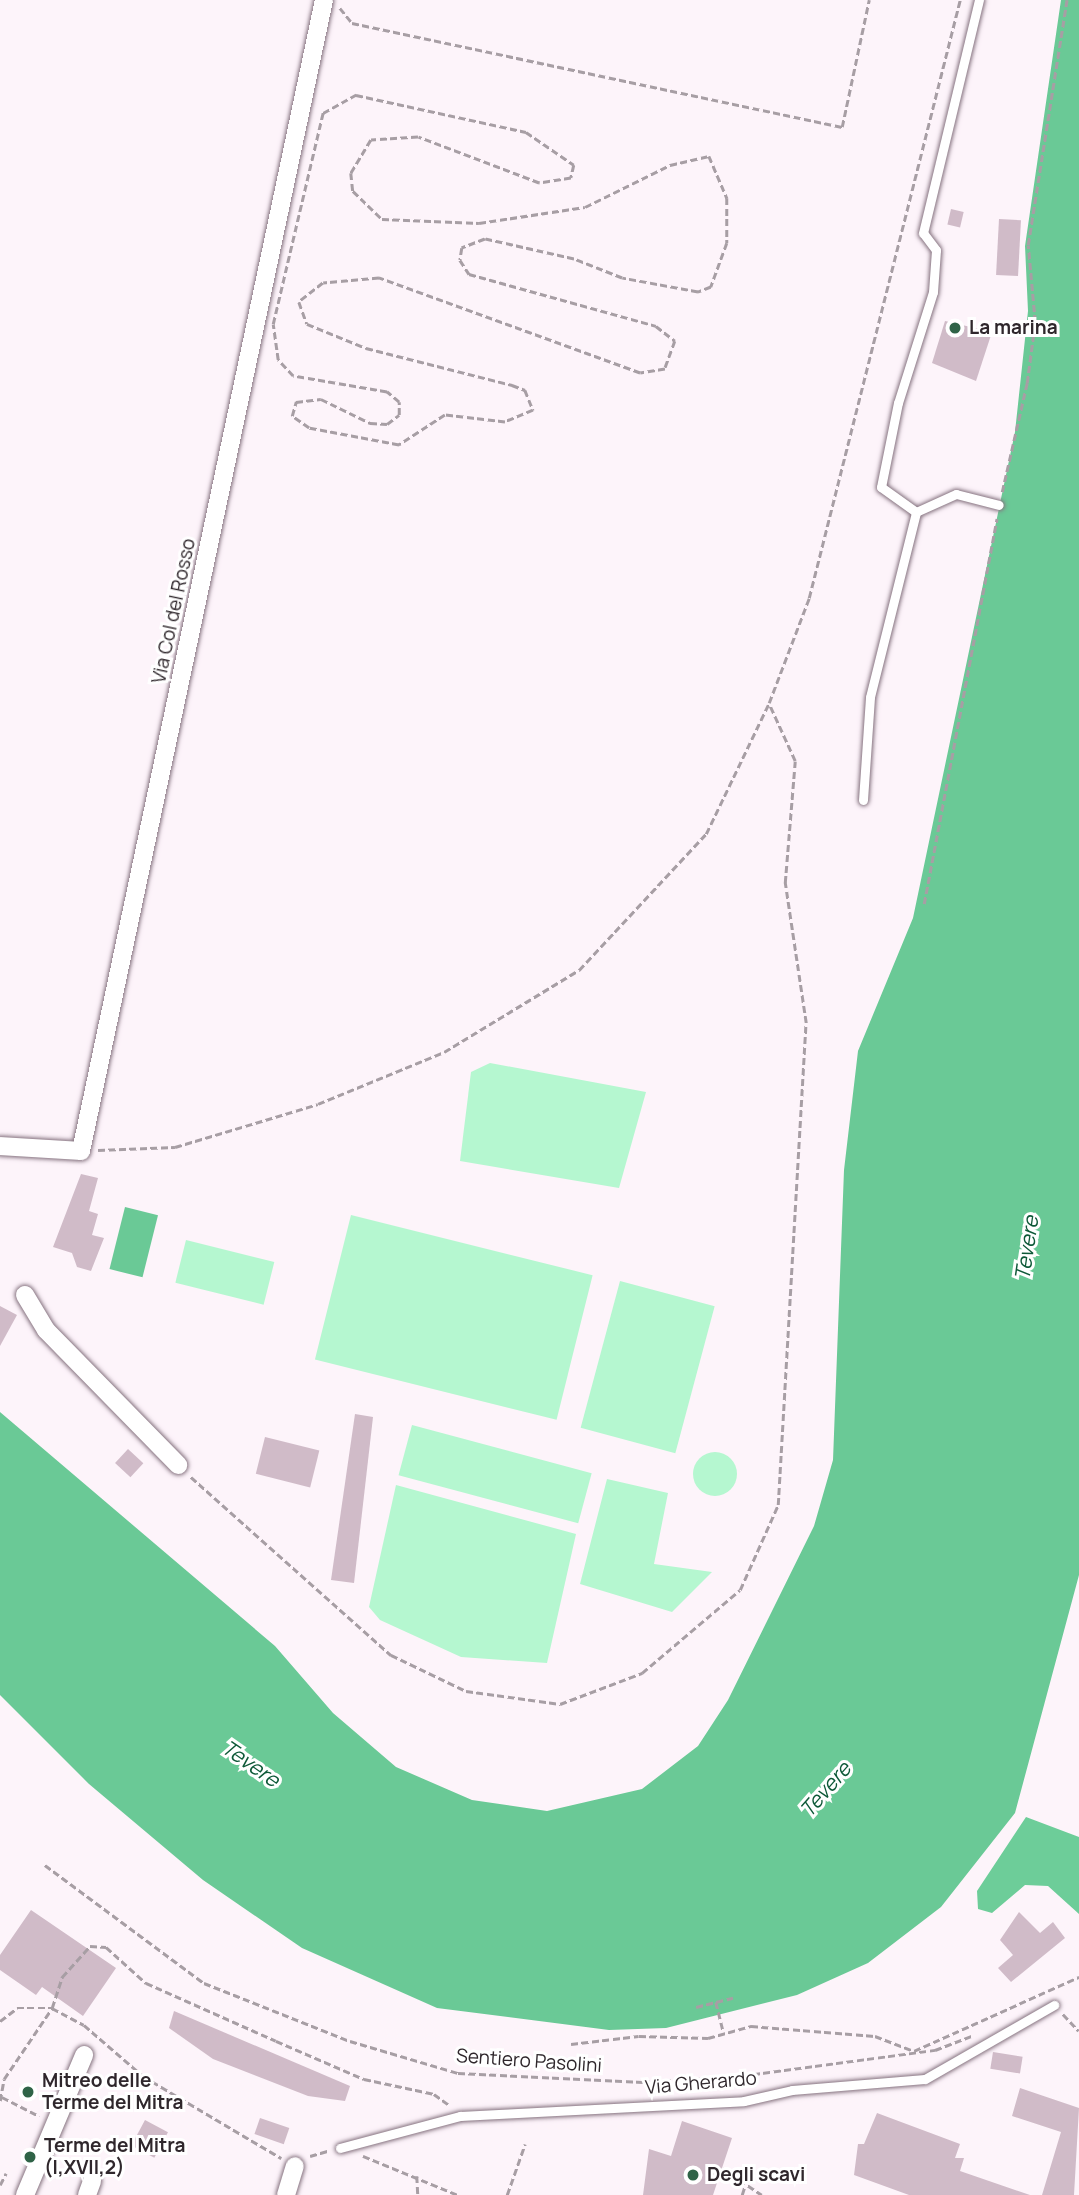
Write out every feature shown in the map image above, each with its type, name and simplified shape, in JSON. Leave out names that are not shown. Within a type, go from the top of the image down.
[{"type":"street","name":"Via Col del Rosso","points":[[81,1151],[324,0]]},
{"type":"street","points":[[0,1146],[81,1151]]},
{"type":"street","points":[[25,1295],[46,1330],[178,1465]]},
{"type":"street","points":[[25,2195],[58,2126],[84,2055]]},
{"type":"street","points":[[286,2195],[295,2166]]},
{"type":"lane","points":[[916,512],[881,487],[898,403],[933,292],[936,250],[923,233],[979,0]]},
{"type":"lane","points":[[916,512],[956,494],[999,505]]},
{"type":"lane","points":[[863,800],[870,697],[916,512]]},
{"type":"lane","name":"Via Gherardo","points":[[340,2148],[460,2116],[744,2101],[792,2090],[901,2084],[947,2070],[1052,2001]]},
{"type":"path","points":[[341,0],[352,23],[842,127],[869,0]]},
{"type":"path","points":[[81,1151],[174,1147],[318,1104],[444,1052],[579,970],[706,834],[769,703],[809,598],[960,0]]},
{"type":"path","points":[[924,904],[999,505],[1027,383],[1035,322],[1028,245],[1067,0]]},
{"type":"path","points":[[356,95],[391,98],[526,132],[574,165],[570,178],[539,183],[431,140],[371,140],[351,173],[353,191],[382,219],[479,223],[585,207],[670,165],[709,156],[727,198],[727,243],[711,287],[698,292],[622,278],[574,259],[485,239],[462,248],[460,260],[469,274],[656,326],[674,341],[665,369],[640,373],[379,278],[323,283],[299,302],[307,324],[366,348],[513,385],[525,390],[533,410],[505,422],[445,415],[399,445],[309,428],[292,416],[296,402],[321,399],[370,423],[387,424],[399,415],[399,402],[387,392],[293,376],[278,360],[273,324],[323,113],[356,95]]},
{"type":"path","points":[[178,1465],[391,1655],[466,1691],[560,1704],[642,1673],[740,1590],[778,1506],[806,1023],[785,883],[795,761],[769,703]]},
{"type":"path","name":"Sentiero Pasolini","points":[[45,1866],[204,1983],[349,2041],[458,2073],[643,2082],[732,2077],[935,2050],[979,2033]]},
{"type":"path","points":[[58,2126],[1,2099],[11,2066],[52,2008],[75,1957],[90,1946],[106,1947],[146,1983],[364,2079],[434,2094],[460,2116]]},
{"type":"path","points":[[571,2044],[724,2033],[751,2026],[875,2036],[914,2051],[1079,1977]]},
{"type":"path","points":[[696,2007],[733,1998]]},
{"type":"path","points":[[1014,2016],[1052,2001],[1079,2031]]},
{"type":"path","points":[[716,2002],[724,2033]]},
{"type":"path","points":[[0,2021],[17,2008],[52,2008],[85,2025],[143,2076],[295,2166],[340,2148],[417,2176],[458,2195]]},
{"type":"path","points":[[507,2195],[525,2144]]},
{"type":"path","points":[[722,2168],[762,2195]]},
{"type":"path","points":[[0,2185],[6,2173]]},
{"type":"path","points":[[417,2176],[418,2195]]},
{"type":"path","points":[[742,2195],[745,2185]]},
{"type":"shaded area","points":[[490,1063],[646,1092],[619,1188],[460,1161],[471,1072]]},
{"type":"shaded area","points":[[351,1215],[593,1275],[557,1420],[315,1360]]},
{"type":"shaded area","points":[[186,1240],[274,1262],[264,1305],[175,1283]]},
{"type":"shaded area","points":[[620,1281],[715,1306],[675,1453],[581,1428]]},
{"type":"shaded area","points":[[412,1425],[592,1473],[578,1523],[399,1475]]},
{"type":"shaded area","points":[[715,1452],[724,1453],[731,1458],[736,1465],[736,1483],[731,1490],[724,1495],[715,1496],[706,1495],[699,1490],[694,1483],[693,1474],[694,1465],[699,1458],[706,1453]]},
{"type":"shaded area","points":[[607,1479],[668,1493],[654,1564],[712,1572],[672,1612],[580,1584]]},
{"type":"shaded area","points":[[396,1485],[576,1534],[547,1663],[461,1657],[380,1620],[369,1607]]},
{"type":"shaded area","points":[[1026,1817],[1079,1837],[1079,1914],[1048,1886],[1025,1885],[992,1913],[978,1909],[977,1891]]},
{"type":"water","name":"Tevere","points":[[1061,0],[1079,0],[1079,1575],[1015,1813],[941,1907],[868,1963],[797,1995],[666,2028],[609,2030],[437,2008],[302,1948],[203,1880],[89,1784],[0,1695],[0,1412],[275,1646],[333,1713],[396,1767],[472,1800],[547,1811],[642,1789],[698,1746],[728,1700],[814,1526],[833,1460],[844,1170],[858,1051],[913,918],[1015,432],[1028,311],[1025,246]]},
{"type":"water","points":[[125,1207],[158,1215],[143,1277],[110,1269]]},
{"type":"building","points":[[951,209],[964,212],[960,228],[947,225]]},
{"type":"building","points":[[999,219],[1021,220],[1018,276],[996,275]]},
{"type":"building","points":[[945,321],[992,332],[976,381],[932,363]]},
{"type":"building","points":[[81,1174],[98,1178],[89,1211],[98,1214],[92,1235],[104,1238],[91,1271],[77,1267],[72,1253],[53,1247]]},
{"type":"building","points":[[0,1306],[17,1315],[0,1346]]},
{"type":"building","points":[[355,1414],[373,1417],[354,1583],[331,1580]]},
{"type":"building","points":[[265,1437],[319,1451],[310,1487],[256,1474]]},
{"type":"building","points":[[128,1449],[143,1463],[130,1477],[115,1463]]},
{"type":"building","points":[[31,1910],[116,1968],[83,2016],[42,1987],[36,1995],[0,1970],[0,1955]]},
{"type":"building","points":[[1019,1912],[1040,1933],[1053,1922],[1065,1938],[1011,1982],[998,1968],[1013,1955],[1000,1940]]},
{"type":"building","points":[[174,2011],[350,2086],[345,2101],[308,2096],[213,2059],[169,2028]]},
{"type":"building","points":[[993,2052],[1023,2057],[1020,2073],[990,2069]]},
{"type":"building","points":[[1020,2088],[1079,2108],[1074,2195],[1042,2195],[1061,2132],[1012,2116]]},
{"type":"building","points":[[877,2113],[960,2144],[955,2158],[964,2158],[960,2171],[1030,2195],[909,2195],[854,2175],[858,2144],[864,2144]]},
{"type":"building","points":[[260,2118],[289,2128],[284,2144],[254,2134]]},
{"type":"building","points":[[145,2120],[168,2132],[154,2158],[131,2146]]},
{"type":"building","points":[[682,2121],[732,2138],[713,2195],[643,2195],[649,2149],[671,2156]]},
{"type":"place","name":"La marina","points":[[955,328]]},
{"type":"place","name":"Mitreo delle Terme del Mitra","points":[[28,2092]]},
{"type":"place","name":"Terme del Mitra (I,XVII,2)","points":[[30,2157]]},
{"type":"place","name":"Degli scavi","points":[[693,2175]]}]
